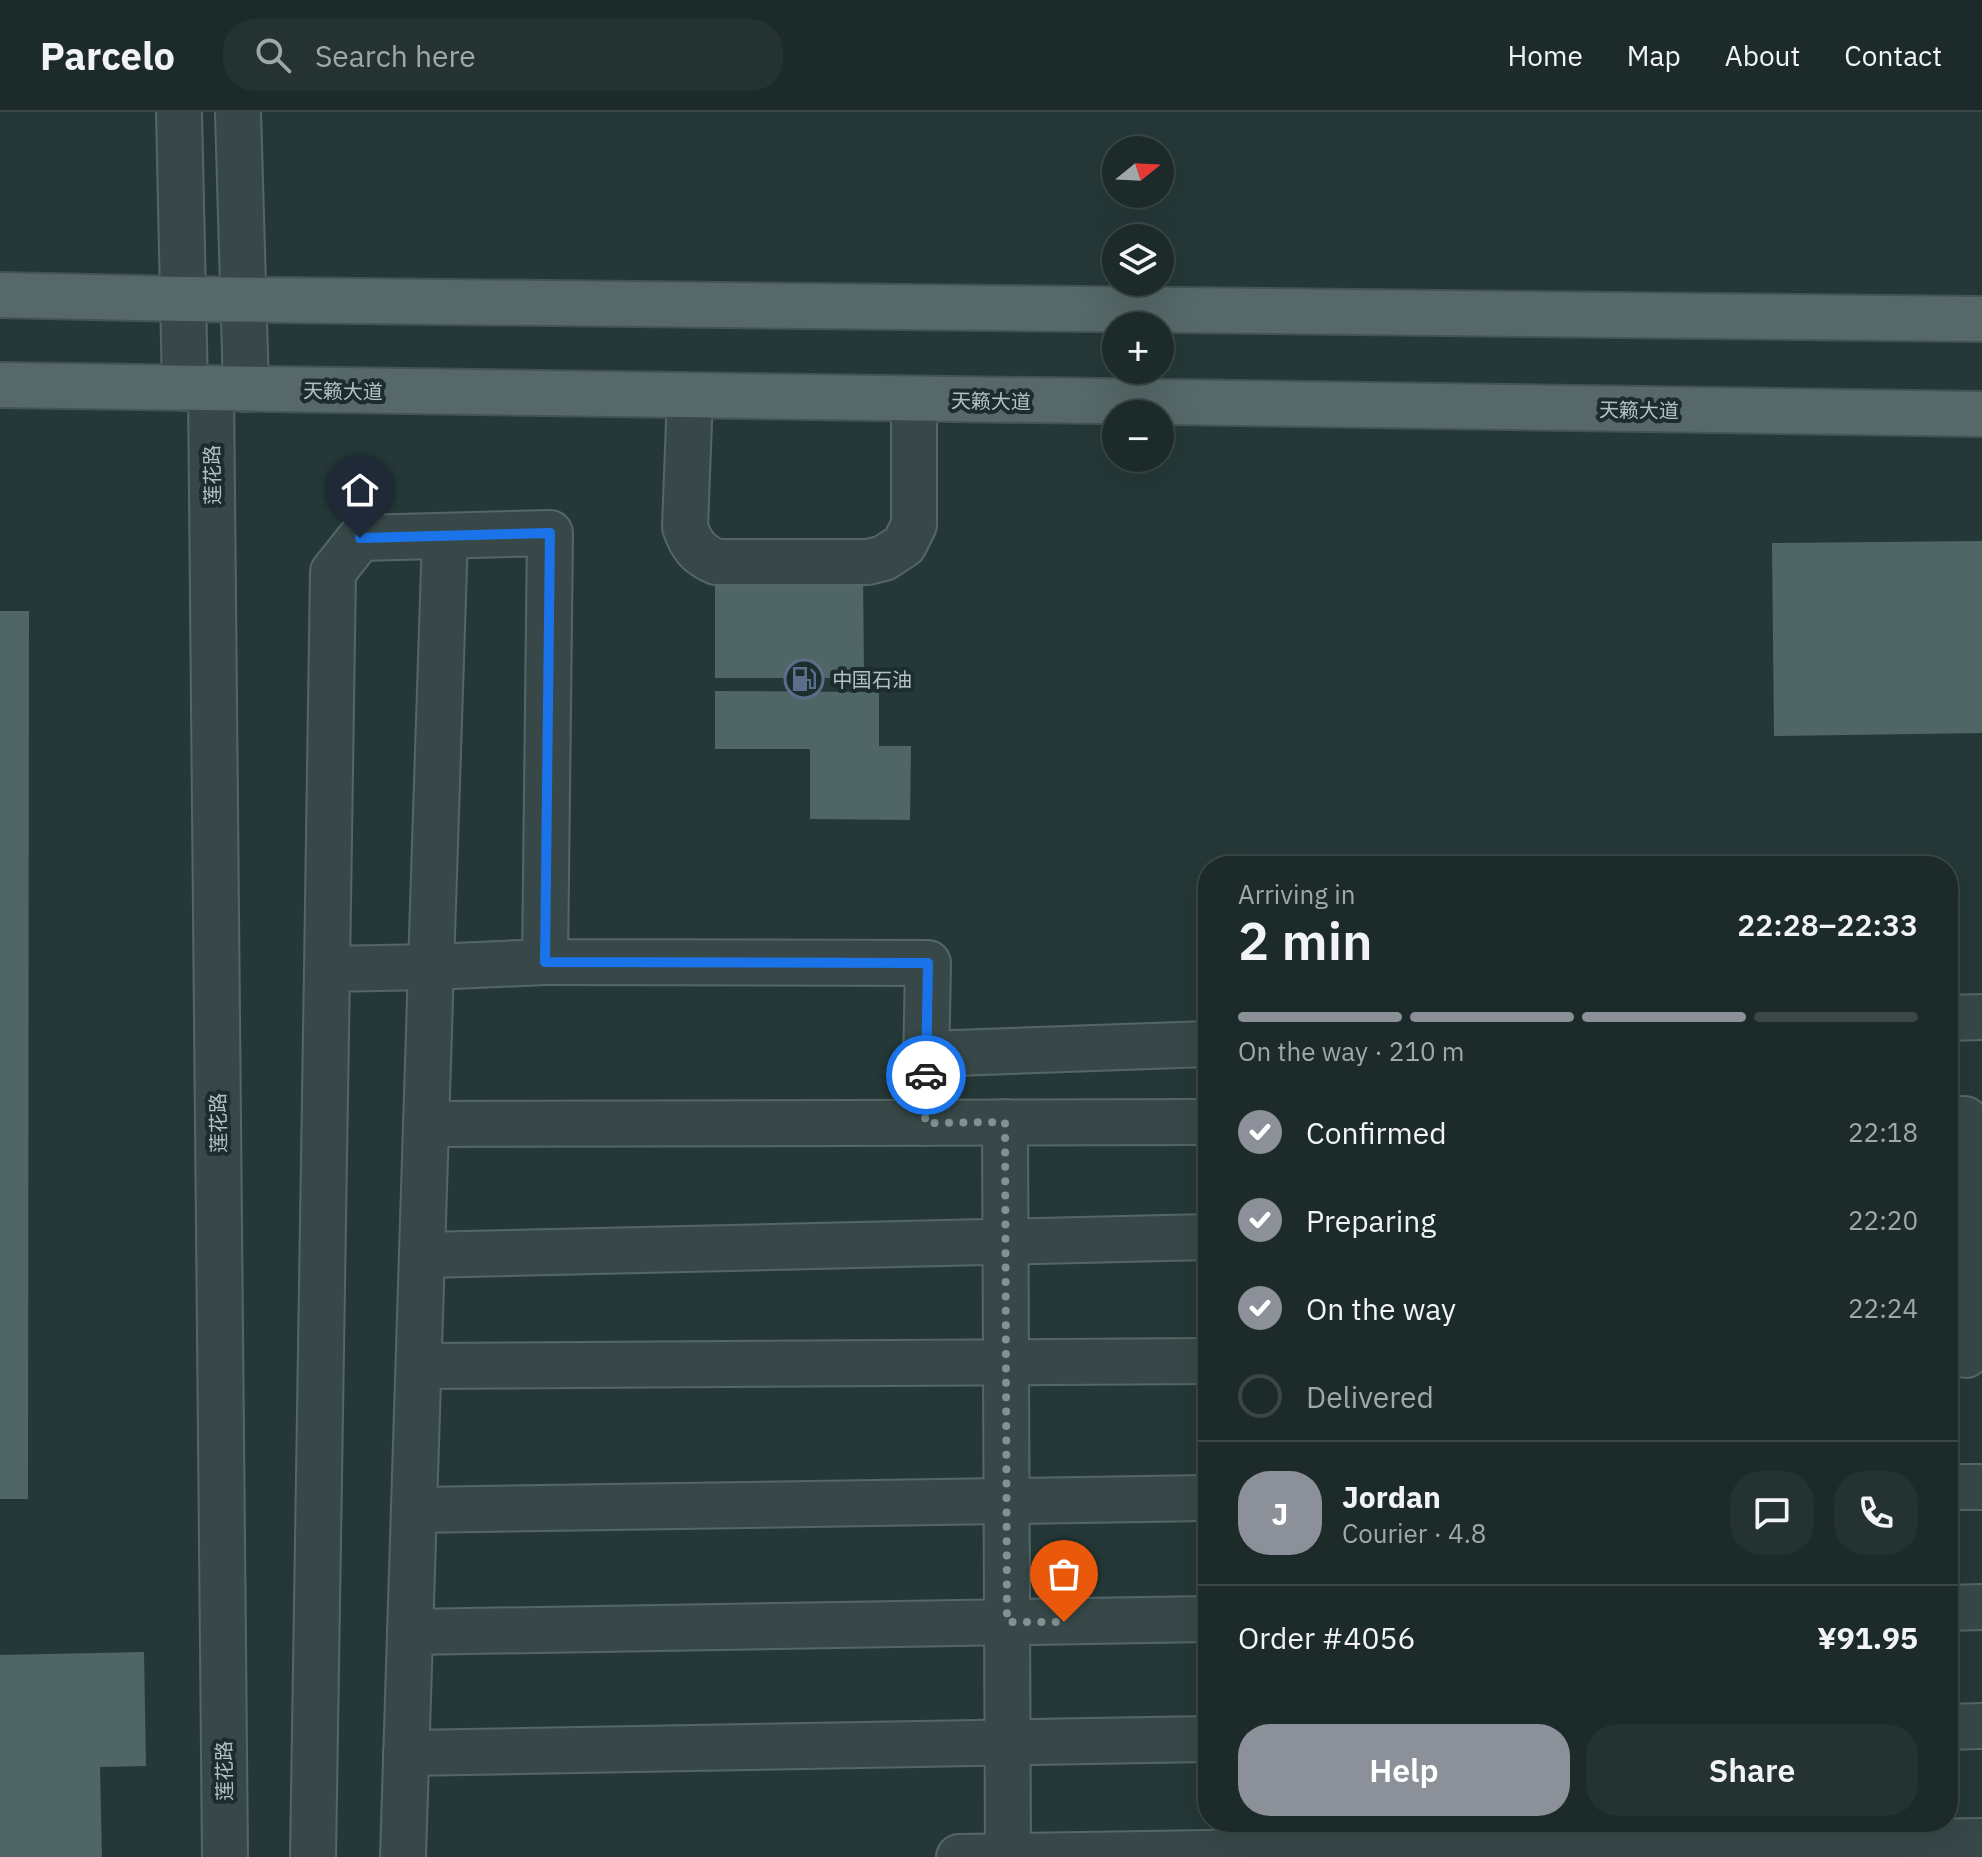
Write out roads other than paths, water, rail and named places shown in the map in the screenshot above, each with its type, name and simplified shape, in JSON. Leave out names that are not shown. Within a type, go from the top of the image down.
[{"type":"main road","points":[[0,295],[1982,319]]},
{"type":"main road","name":"天籁大道","points":[[0,385],[1982,414]]},
{"type":"street","name":"莲花路","points":[[179,112],[182,299],[214,389]]},
{"type":"street","name":"莲花路","points":[[225,1857],[214,389],[242,299],[238,112]]},
{"type":"street","points":[[690,396],[685,527],[690,543],[701,555],[716,562],[868,562],[884,558],[904,545],[914,525],[914,400]]},
{"type":"street","points":[[313,1857],[333,572],[360,538],[550,533],[545,962]]},
{"type":"street","points":[[403,1857],[445,536]]},
{"type":"street","points":[[327,969],[545,962],[928,963],[925,1123]]},
{"type":"street","points":[[1958,1018],[1982,1017]]},
{"type":"street","points":[[926,1054],[1198,1044]]},
{"type":"street","points":[[1958,1119],[1965,1119],[1958,1207]]},
{"type":"street","points":[[1005,1122],[1008,1857]]},
{"type":"street","points":[[426,1124],[1198,1122]]},
{"type":"street","points":[[422,1255],[1198,1237]]},
{"type":"street","points":[[1958,1237],[1965,1355]]},
{"type":"street","points":[[419,1366],[1198,1361]]},
{"type":"street","points":[[1958,1487],[1982,1487]]},
{"type":"street","points":[[414,1510],[1198,1498]]},
{"type":"street","points":[[1958,1608],[1982,1607]]},
{"type":"street","points":[[410,1632],[1198,1619]]},
{"type":"street","points":[[1958,1727],[1982,1726]]},
{"type":"street","points":[[406,1753],[1198,1739]]},
{"type":"street","points":[[959,1857],[1590,1842],[1982,1841]]},
{"type":"place","name":"中国石油","points":[[804,679]]}]
